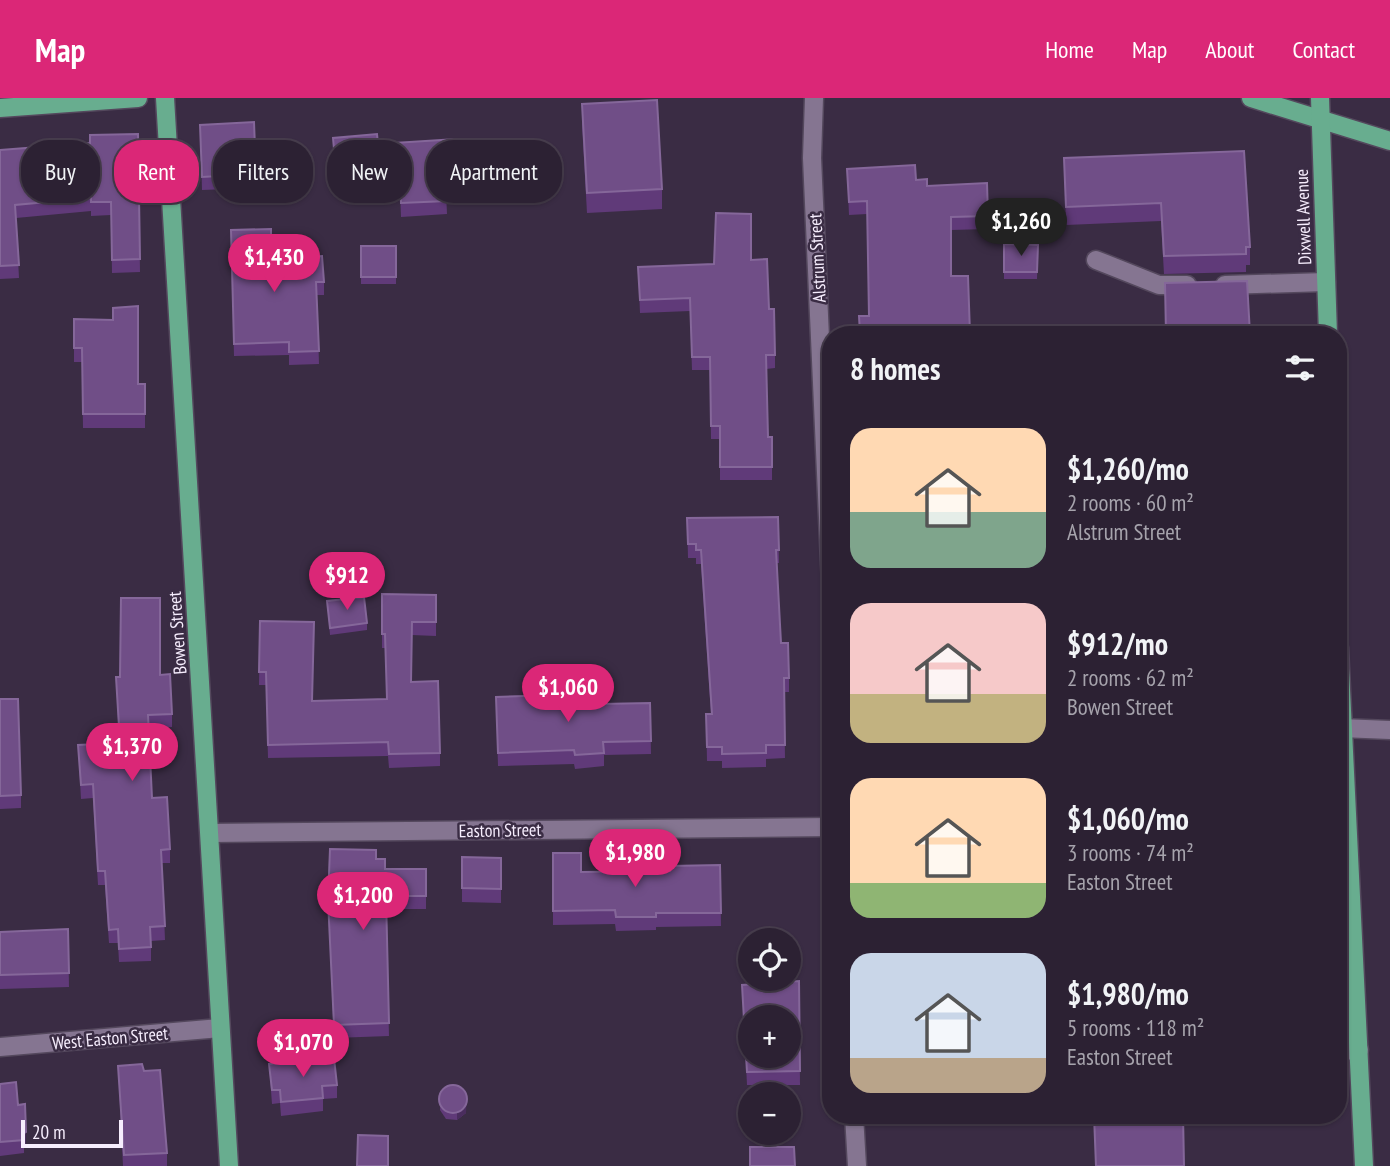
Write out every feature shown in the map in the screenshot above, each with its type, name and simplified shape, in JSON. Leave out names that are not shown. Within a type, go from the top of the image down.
[{"type":"main road","points":[[0,108],[138,98]]},
{"type":"main road","name":"Bowen Street","points":[[165,98],[229,1166]]},
{"type":"main road","points":[[1251,98],[1390,141]]},
{"type":"main road","name":"Dixwell Avenue","points":[[1320,98],[1328,326]]},
{"type":"main road","points":[[1347,881],[1364,1166]]},
{"type":"street","name":"Alstrum Street","points":[[814,98],[812,158],[822,383]]},
{"type":"street","points":[[1096,260],[1159,285],[1326,282]]},
{"type":"street","points":[[1347,728],[1390,730]]},
{"type":"street","name":"Easton Street","points":[[211,833],[822,827]]},
{"type":"street","name":"West Easton Street","points":[[0,1047],[220,1028]]},
{"type":"street","points":[[1347,1051],[1359,1050]]},
{"type":"street","points":[[855,1124],[857,1166]]},
{"type":"building","points":[[657,100],[662,189],[587,193],[582,104]]},
{"type":"building","points":[[254,122],[255,140],[213,140],[213,176],[202,177],[200,125]]},
{"type":"building","points":[[138,134],[138,140],[114,140],[114,203],[139,203],[140,259],[112,260],[111,202],[100,202],[100,140],[90,140],[90,135]]},
{"type":"building","points":[[377,134],[378,140],[333,140]]},
{"type":"building","points":[[457,139],[500,140],[441,140]]},
{"type":"building","points":[[426,141],[426,202],[412,203],[412,142]]},
{"type":"building","points":[[21,148],[21,203],[37,203],[15,205],[19,265],[0,266],[0,150]]},
{"type":"building","points":[[1244,151],[1250,247],[1246,247],[1246,254],[1164,256],[1161,203],[1066,207],[1064,158]]},
{"type":"building","points":[[915,165],[916,180],[927,179],[927,186],[987,183],[988,216],[951,217],[951,276],[968,276],[970,326],[860,326],[859,316],[869,316],[867,201],[849,202],[847,169]]},
{"type":"building","points":[[716,213],[751,214],[751,260],[767,259],[769,309],[774,309],[775,355],[766,355],[768,437],[772,437],[772,467],[720,467],[720,426],[711,426],[710,357],[692,357],[690,298],[640,300],[638,267],[714,264]]},
{"type":"building","points":[[271,229],[271,259],[322,256],[324,282],[316,282],[319,351],[289,352],[289,342],[234,344],[231,230]]},
{"type":"building","points":[[1004,244],[1038,245],[1037,272],[1004,272]]},
{"type":"building","points":[[361,246],[396,246],[396,277],[361,277]]},
{"type":"building","points":[[1247,281],[1250,326],[1166,326],[1165,283]]},
{"type":"building","points":[[138,306],[138,384],[145,384],[145,414],[83,414],[82,348],[74,348],[74,319],[113,320],[113,308]]},
{"type":"building","points":[[778,517],[779,550],[776,550],[781,643],[788,643],[789,678],[784,678],[785,745],[766,745],[766,753],[722,754],[722,747],[707,747],[706,714],[712,714],[701,550],[696,550],[696,544],[688,544],[687,518]]},
{"type":"building","points":[[382,594],[436,595],[436,622],[412,622],[411,682],[438,681],[440,753],[389,754],[388,742],[268,745],[266,672],[259,672],[260,621],[314,622],[312,701],[387,699]]},
{"type":"building","points":[[364,597],[367,623],[330,628],[327,601]]},
{"type":"building","points":[[121,598],[160,598],[160,675],[170,674],[172,714],[148,715],[152,798],[167,797],[170,849],[161,850],[165,926],[150,927],[151,947],[119,949],[118,929],[109,930],[105,871],[98,871],[93,784],[81,785],[78,745],[120,743],[116,677],[120,677]]},
{"type":"building","points":[[599,693],[600,704],[650,703],[651,741],[603,742],[604,753],[575,755],[574,750],[498,753],[496,697],[558,697]]},
{"type":"building","points":[[0,699],[18,699],[21,795],[0,796]]},
{"type":"building","points":[[330,849],[376,850],[376,859],[385,859],[385,869],[426,869],[426,896],[386,896],[389,1023],[334,1025],[328,900]]},
{"type":"building","points":[[553,853],[581,853],[581,872],[670,871],[670,866],[720,865],[721,913],[656,913],[656,917],[616,917],[615,910],[553,911]]},
{"type":"building","points":[[462,857],[501,858],[501,889],[462,888]]},
{"type":"building","points":[[68,929],[69,973],[0,975],[0,932]]},
{"type":"building","points":[[742,991],[799,991],[799,1005],[743,1005]]},
{"type":"building","points":[[334,1058],[337,1085],[322,1086],[323,1098],[281,1102],[280,1090],[272,1090],[269,1064]]},
{"type":"building","points":[[142,1064],[144,1071],[160,1070],[167,1153],[124,1155],[118,1066]]},
{"type":"building","points":[[747,1068],[800,1068],[800,1071],[747,1072]]},
{"type":"building","points":[[16,1082],[18,1105],[25,1104],[24,1140],[0,1142],[0,1084]]},
{"type":"building","points":[[453,1085],[463,1089],[467,1099],[463,1109],[453,1113],[443,1109],[439,1099],[443,1089]]},
{"type":"building","points":[[1094,1124],[1183,1124],[1184,1166],[1096,1166]]},
{"type":"building","points":[[358,1135],[388,1136],[388,1166],[357,1166]]},
{"type":"building","points":[[750,1147],[794,1147],[795,1166],[750,1166]]}]
